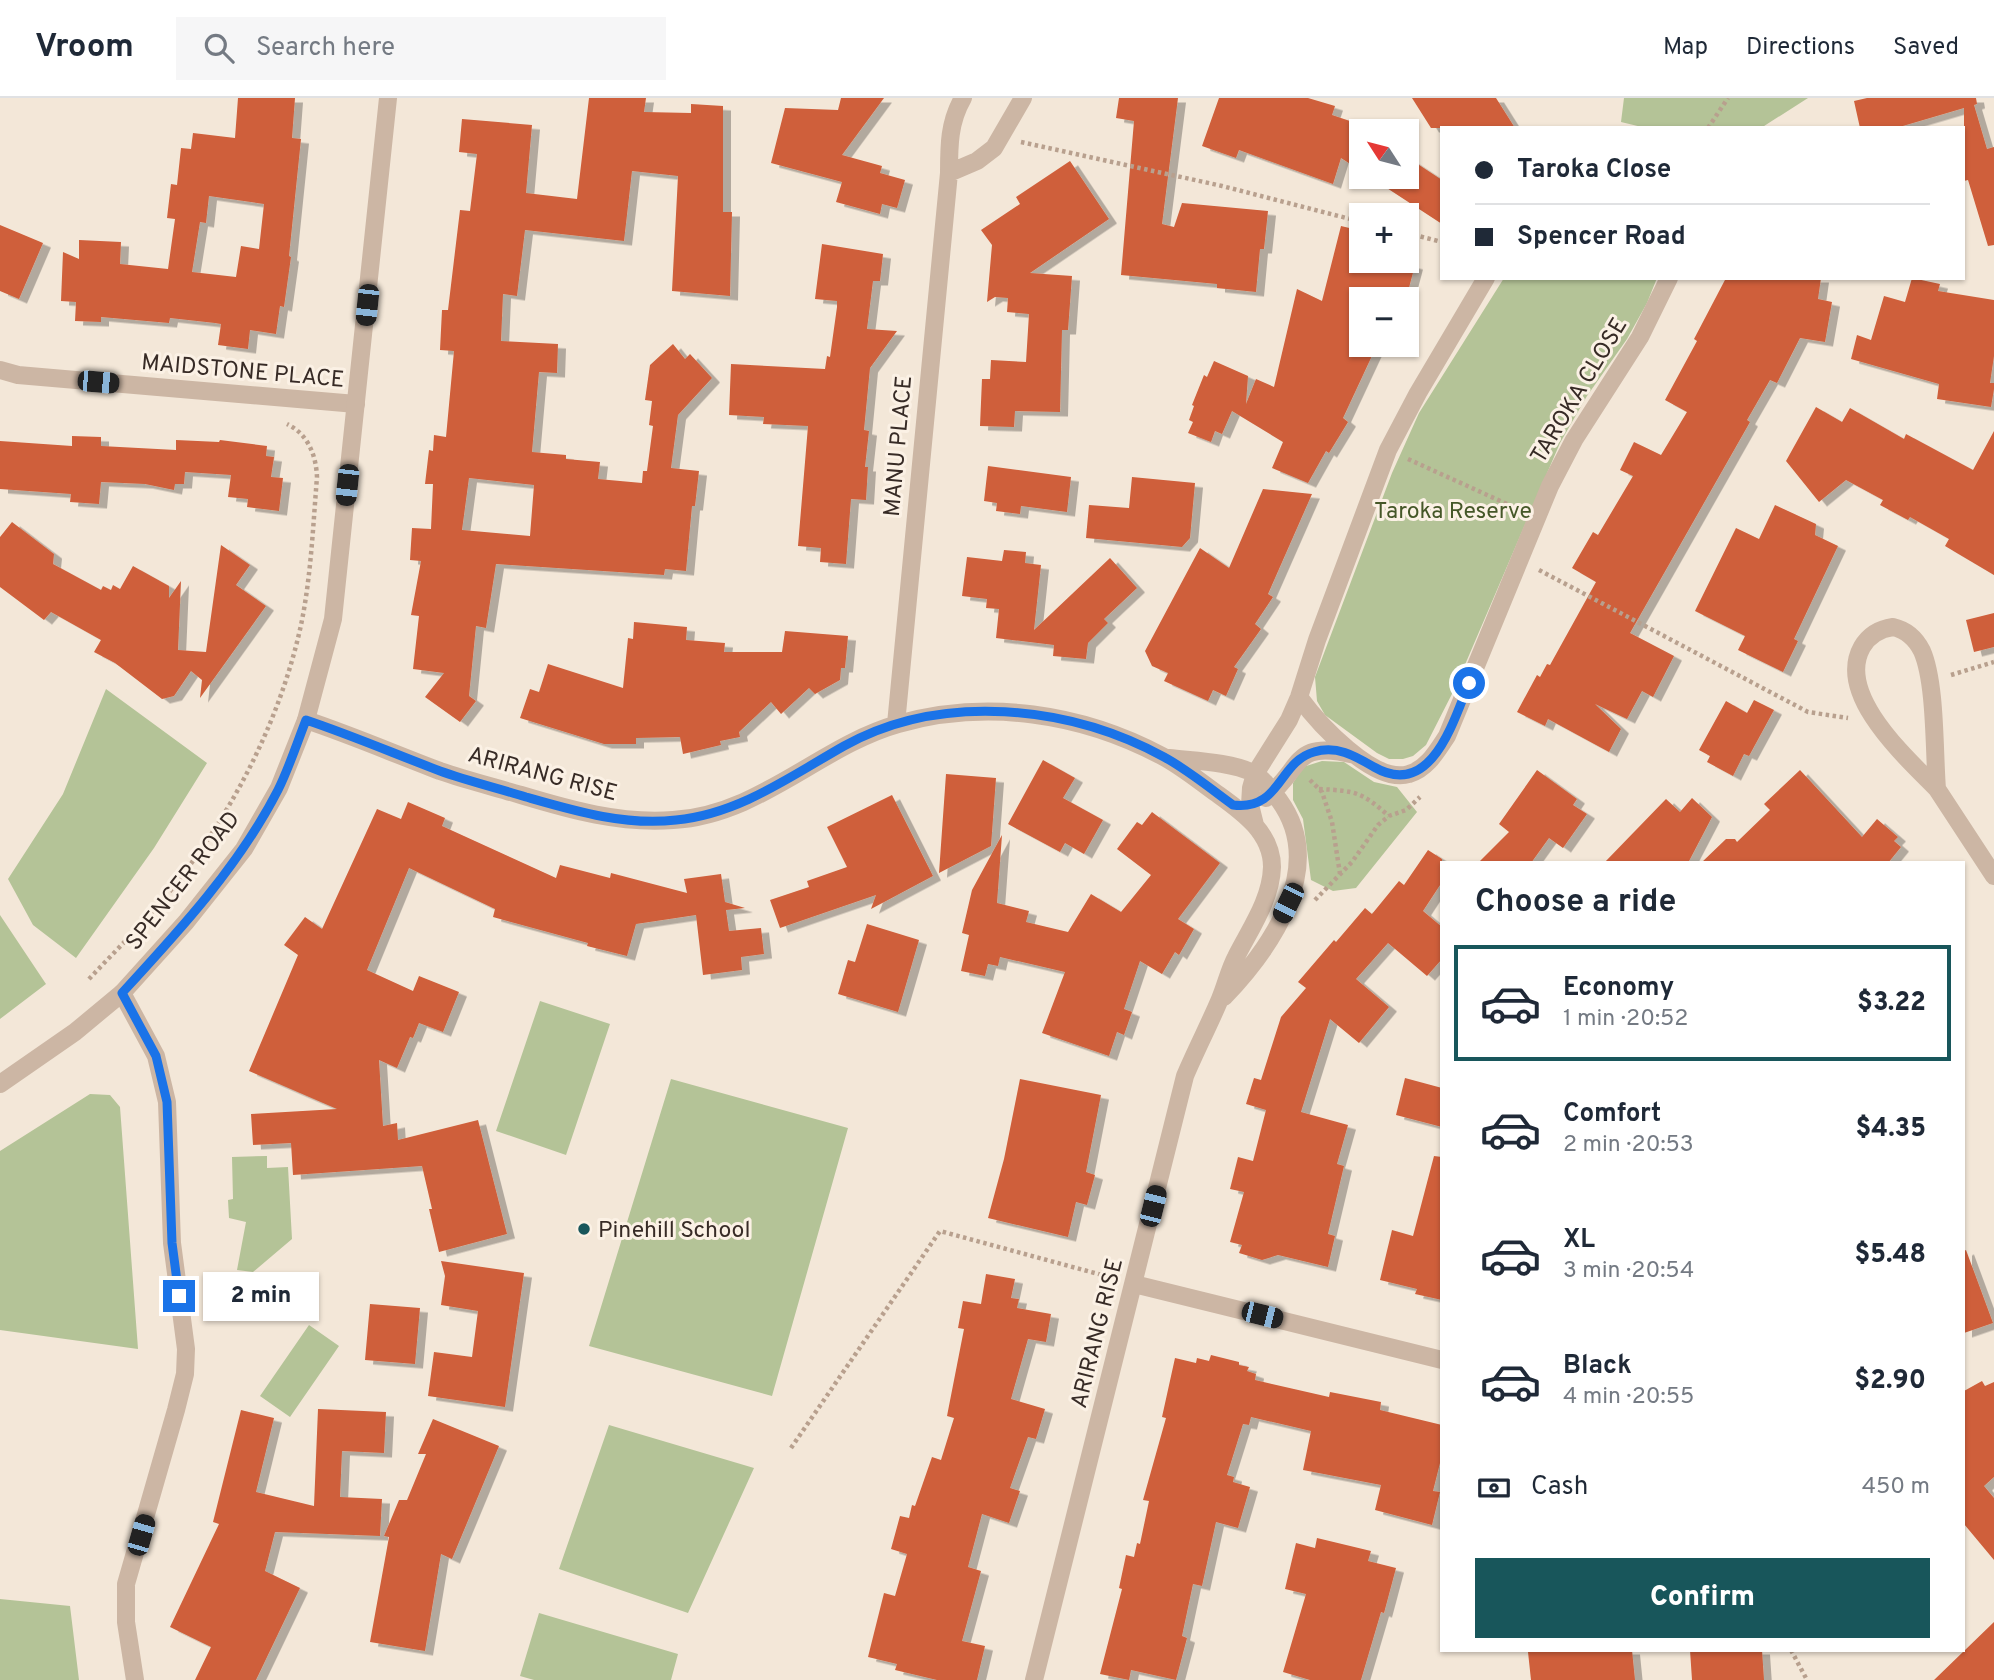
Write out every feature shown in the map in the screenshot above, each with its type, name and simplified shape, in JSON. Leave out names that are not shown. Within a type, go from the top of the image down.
[{"type":"street","name":"SPENCER ROAD","points":[[0,1084],[75,1032],[122,993],[186,922],[244,849],[279,788],[306,720],[333,619],[388,98]]},
{"type":"street","name":"MANU PLACE","points":[[896,724],[949,173],[950,132],[963,98]]},
{"type":"street","points":[[949,173],[977,161],[994,148],[1023,98]]},
{"type":"street","points":[[1242,805],[1255,774],[1289,720],[1388,450],[1418,393],[1485,280]]},
{"type":"street","name":"TAROKA CLOSE","points":[[1298,697],[1323,727],[1358,756],[1372,766],[1395,776],[1416,771],[1437,751],[1447,736],[1536,517],[1574,440],[1640,337],[1668,280]]},
{"type":"street","name":"MAIDSTONE PLACE","points":[[0,370],[18,375],[356,404]]},
{"type":"street","points":[[1937,789],[1929,681],[1921,649],[1902,629],[1883,629],[1874,634],[1860,651],[1857,672],[1860,688],[1886,737],[1937,789],[1994,876]]},
{"type":"street","name":"ARIRANG RISE","points":[[306,720],[442,772],[594,816],[650,821],[677,820],[727,808],[784,783],[845,745],[896,724],[960,712],[1040,714],[1102,730],[1166,758],[1242,805],[1265,838],[1270,852],[1272,869],[1268,888],[1185,1076],[1034,1680]]},
{"type":"street","name":"TAROKA CLOSE","points":[[1242,805],[1262,801],[1294,766],[1312,752],[1339,751],[1358,756]]},
{"type":"street","name":"ARIRANG RISE","points":[[1166,758],[1209,762],[1255,774],[1273,792],[1290,818],[1295,835],[1299,854],[1295,889],[1251,969],[1219,1002]]},
{"type":"street","points":[[122,993],[156,1056],[167,1102],[172,1243],[186,1349],[185,1374],[176,1410],[126,1584],[125,1622],[135,1680]]},
{"type":"street","points":[[1134,1284],[1440,1360]]},
{"type":"path","points":[[1709,126],[1728,98]]},
{"type":"path","points":[[1000,138],[1222,186],[1349,219]]},
{"type":"path","points":[[1419,236],[1440,241]]},
{"type":"path","points":[[89,979],[179,879],[227,806],[273,718],[292,662],[306,593],[317,477],[316,458],[307,441],[298,430],[289,424],[282,424]]},
{"type":"path","points":[[1388,450],[1536,517]]},
{"type":"path","points":[[1519,561],[1808,712],[1877,722]]},
{"type":"path","points":[[1929,681],[1994,663]]},
{"type":"path","points":[[1294,766],[1322,792],[1332,822],[1339,874]]},
{"type":"path","points":[[1319,789],[1354,791],[1368,797],[1389,816]]},
{"type":"path","points":[[1315,900],[1352,862],[1378,825],[1389,816],[1406,810],[1420,797]]},
{"type":"path","points":[[127,939],[135,947]]},
{"type":"path","points":[[791,1448],[940,1231],[1134,1284]]},
{"type":"path","points":[[1792,1652],[1807,1680]]},
{"type":"green space","points":[[1624,98],[1808,98],[1764,126],[1638,126],[1621,122]]},
{"type":"green space","name":"Taroka Reserve","points":[[1503,280],[1656,280],[1627,339],[1587,396],[1560,443],[1455,688],[1426,745],[1413,756],[1389,759],[1325,715],[1317,701],[1315,677],[1392,473],[1419,413]]},
{"type":"green space","points":[[106,689],[207,763],[154,848],[76,958],[33,925],[8,879],[63,794]]},
{"type":"green space","points":[[1322,761],[1344,762],[1374,782],[1397,787],[1417,812],[1356,888],[1333,891],[1311,880],[1303,819],[1293,800],[1293,783],[1303,767]]},
{"type":"green space","points":[[0,915],[46,984],[0,1019]]},
{"type":"green space","points":[[540,1001],[610,1024],[566,1155],[496,1131]]},
{"type":"green space","points":[[671,1079],[848,1128],[772,1396],[589,1346]]},
{"type":"green space","points":[[90,1094],[110,1095],[120,1107],[138,1349],[0,1330],[0,1151]]},
{"type":"green space","points":[[267,1156],[267,1168],[288,1167],[292,1239],[253,1272],[237,1270],[246,1222],[229,1218],[228,1200],[233,1199],[232,1157]]},
{"type":"green space","points":[[309,1325],[339,1346],[290,1417],[260,1396]]},
{"type":"green space","points":[[609,1425],[754,1468],[688,1613],[559,1569]]},
{"type":"green space","points":[[0,1599],[70,1606],[79,1680],[0,1680]]},
{"type":"green space","points":[[539,1613],[678,1654],[671,1680],[534,1680],[520,1676]]},
{"type":"building","points":[[238,98],[295,98],[292,138],[301,139],[291,257],[284,307],[280,306],[276,334],[250,330],[248,349],[218,345],[221,324],[215,323],[170,318],[169,323],[101,317],[101,322],[75,321],[76,302],[61,301],[63,252],[79,259],[79,240],[121,242],[120,264],[168,269],[175,219],[167,218],[171,184],[177,185],[181,148],[191,149],[193,133],[235,138]],"holes":[[[209,196],[264,204],[259,249],[241,246],[236,277],[192,272],[200,222],[206,223]]]},
{"type":"building","points":[[589,98],[646,98],[644,112],[691,113],[691,104],[723,106],[723,212],[732,212],[730,296],[672,291],[678,176],[632,171],[624,241],[525,230],[517,296],[503,294],[501,341],[558,344],[557,373],[539,372],[532,452],[600,462],[598,479],[642,483],[643,471],[647,471],[653,426],[649,425],[652,401],[645,400],[650,365],[673,344],[685,359],[690,354],[712,378],[678,415],[671,468],[699,471],[695,506],[692,506],[686,571],[665,569],[664,575],[496,564],[486,628],[476,626],[469,696],[476,701],[460,722],[425,697],[444,673],[413,669],[419,616],[411,615],[421,561],[410,560],[412,528],[431,529],[433,484],[425,484],[429,450],[433,451],[434,435],[446,437],[454,351],[440,350],[442,310],[448,310],[460,210],[470,211],[477,154],[459,152],[462,119],[532,125],[526,193],[577,199]],"holes":[[[469,478],[534,485],[530,536],[462,530]]]},
{"type":"building","points":[[841,98],[884,98],[842,155],[882,166],[880,173],[905,180],[897,208],[882,204],[880,214],[836,202],[842,182],[771,163],[785,108],[838,110]]},
{"type":"building","points":[[1119,98],[1178,98],[1162,224],[1174,227],[1182,203],[1268,211],[1264,249],[1260,249],[1256,292],[1217,288],[1217,284],[1121,275],[1134,121],[1116,118]]},
{"type":"building","points":[[1219,98],[1308,98],[1335,106],[1332,115],[1349,121],[1349,163],[1341,158],[1333,184],[1239,150],[1236,158],[1202,146]]},
{"type":"building","points":[[1412,98],[1496,98],[1514,126],[1440,126],[1431,128]]},
{"type":"building","points":[[1867,98],[1976,98],[1977,104],[1974,105],[1987,149],[1994,147],[1994,245],[1988,246],[1968,180],[1965,181],[1964,108],[1903,126],[1860,126],[1854,101]]},
{"type":"building","points":[[1070,161],[1109,219],[1030,273],[1072,276],[1068,330],[1062,330],[1060,412],[1015,411],[1014,427],[980,426],[982,379],[990,379],[991,360],[1026,362],[1029,314],[1007,312],[1008,298],[995,297],[987,302],[992,245],[981,230],[1020,204],[1016,197]]},
{"type":"building","points":[[1419,165],[1440,179],[1440,223],[1419,209],[1419,203],[1410,203],[1388,189],[1419,189]]},
{"type":"building","points":[[0,225],[43,243],[19,299],[0,291]]},
{"type":"building","points":[[1341,226],[1349,228],[1349,273],[1413,273],[1409,287],[1349,287],[1349,357],[1371,357],[1343,418],[1348,422],[1329,453],[1326,451],[1308,483],[1272,468],[1283,442],[1232,411],[1222,434],[1215,431],[1211,442],[1188,433],[1193,422],[1189,420],[1194,406],[1192,405],[1204,375],[1207,377],[1214,361],[1248,376],[1246,404],[1256,379],[1274,387],[1297,289],[1322,301]]},
{"type":"building","points":[[822,244],[883,254],[880,281],[873,281],[867,329],[897,331],[870,368],[864,430],[869,431],[865,467],[868,467],[866,500],[851,499],[846,564],[820,562],[821,548],[798,546],[808,426],[763,424],[764,417],[729,415],[731,364],[825,369],[827,356],[830,357],[837,301],[815,299]]},
{"type":"building","points":[[1725,280],[1821,280],[1818,299],[1832,302],[1825,342],[1800,338],[1777,383],[1770,380],[1747,420],[1750,422],[1630,633],[1674,656],[1653,697],[1642,691],[1627,719],[1595,704],[1621,729],[1609,752],[1548,719],[1545,726],[1517,712],[1537,675],[1540,677],[1547,664],[1550,665],[1596,582],[1572,568],[1593,532],[1598,535],[1633,476],[1620,470],[1634,442],[1661,455],[1687,412],[1665,400],[1697,341],[1694,339]]},
{"type":"building","points":[[1911,280],[1940,284],[1938,291],[1994,300],[1994,356],[1990,383],[1994,383],[1994,389],[1991,407],[1937,399],[1939,384],[1851,359],[1857,335],[1871,340],[1884,296],[1905,302]]},
{"type":"building","points":[[1816,407],[1842,422],[1850,408],[1904,439],[1906,434],[1973,470],[1994,431],[1994,575],[1945,546],[1949,539],[1910,517],[1908,520],[1880,505],[1883,500],[1846,480],[1819,502],[1786,461]]},
{"type":"building","points":[[72,436],[101,437],[101,446],[176,450],[176,440],[220,440],[267,446],[266,456],[274,457],[271,477],[283,478],[279,511],[247,507],[248,499],[228,497],[231,475],[185,472],[184,484],[175,484],[174,490],[145,484],[101,482],[99,504],[70,502],[71,494],[0,489],[0,441],[72,446]]},
{"type":"building","points":[[988,466],[1071,477],[1067,512],[1021,506],[1020,514],[996,511],[997,503],[984,501]]},
{"type":"building","points":[[1132,477],[1195,483],[1190,538],[1182,547],[1086,538],[1089,505],[1129,508]]},
{"type":"building","points":[[1263,489],[1312,494],[1268,594],[1273,597],[1255,624],[1261,629],[1234,667],[1238,669],[1226,696],[1213,690],[1208,701],[1164,681],[1168,673],[1152,666],[1145,651],[1200,548],[1229,568]]},
{"type":"building","points":[[1775,505],[1816,524],[1815,535],[1838,546],[1794,639],[1798,641],[1783,672],[1738,650],[1745,636],[1695,611],[1736,528],[1759,539]]},
{"type":"building","points":[[12,522],[54,554],[53,564],[101,590],[103,586],[111,590],[113,585],[120,589],[133,566],[169,586],[169,598],[181,581],[178,650],[206,652],[221,545],[250,565],[236,585],[266,606],[200,698],[202,680],[191,671],[174,696],[162,699],[115,663],[94,652],[101,640],[51,612],[44,620],[0,587],[0,537]]},
{"type":"building","points":[[1004,550],[1026,552],[1025,563],[1041,565],[1034,630],[1110,558],[1137,588],[1104,619],[1108,623],[1088,643],[1086,659],[1053,656],[1054,645],[996,638],[999,609],[986,608],[987,599],[962,596],[967,557],[1002,561]]},
{"type":"building","points":[[1994,613],[1994,647],[1974,652],[1966,620]]},
{"type":"building","points":[[634,622],[687,627],[686,640],[725,643],[724,652],[782,652],[785,631],[848,636],[845,668],[841,668],[840,680],[815,694],[809,688],[781,714],[771,702],[739,732],[740,737],[720,741],[721,745],[683,754],[680,737],[636,738],[636,744],[604,744],[520,718],[530,689],[539,692],[548,664],[623,688],[628,638],[633,639]]},
{"type":"building","points":[[1754,700],[1774,710],[1749,756],[1744,754],[1733,776],[1707,762],[1710,756],[1699,750],[1726,701],[1747,713]]},
{"type":"building","points":[[1043,760],[1075,778],[1063,798],[1103,820],[1084,854],[1065,843],[1060,852],[1008,824]]},
{"type":"building","points":[[1537,770],[1577,799],[1573,805],[1587,814],[1563,848],[1549,838],[1532,861],[1480,861],[1509,832],[1499,824]]},
{"type":"building","points":[[1800,770],[1862,837],[1877,819],[1898,837],[1894,841],[1901,847],[1890,861],[1703,861],[1726,839],[1735,839],[1737,842],[1770,810],[1764,804]]},
{"type":"building","points":[[946,774],[996,778],[991,846],[939,873]]},
{"type":"building","points":[[892,795],[933,876],[871,909],[876,895],[780,928],[770,900],[809,887],[807,881],[847,867],[827,827]]},
{"type":"building","points":[[1692,798],[1712,817],[1689,861],[1606,861],[1666,799],[1680,812]]},
{"type":"building","points":[[408,802],[445,818],[442,826],[556,878],[560,865],[610,878],[611,873],[687,893],[684,879],[721,874],[725,902],[745,908],[726,910],[729,931],[761,928],[764,954],[741,957],[742,970],[703,975],[696,915],[636,924],[627,956],[493,917],[495,909],[409,868],[367,970],[413,991],[419,976],[459,992],[443,1032],[419,1023],[397,1068],[379,1060],[383,1126],[397,1123],[398,1140],[478,1120],[507,1234],[439,1252],[422,1166],[293,1175],[291,1143],[253,1145],[251,1114],[337,1109],[249,1071],[298,955],[284,945],[305,917],[322,929],[377,809],[401,819]]},
{"type":"building","points":[[1152,812],[1220,863],[1178,919],[1194,929],[1179,955],[1175,952],[1162,974],[1140,961],[1124,1009],[1132,1012],[1124,1035],[1117,1032],[1109,1056],[1042,1033],[1065,972],[1000,957],[998,966],[988,964],[985,976],[961,971],[969,935],[962,933],[972,890],[1002,835],[997,903],[1029,911],[1026,922],[1068,932],[1091,894],[1121,912],[1151,875],[1117,849],[1137,822],[1142,825]]},
{"type":"building","points":[[1428,850],[1442,859],[1440,885],[1423,911],[1440,925],[1440,961],[1427,976],[1388,943],[1356,979],[1389,1007],[1359,1043],[1330,1019],[1301,1112],[1348,1125],[1337,1164],[1344,1166],[1328,1234],[1335,1236],[1328,1267],[1278,1255],[1262,1260],[1239,1253],[1242,1245],[1230,1242],[1244,1192],[1230,1189],[1238,1157],[1253,1161],[1266,1110],[1246,1104],[1254,1078],[1261,1080],[1281,1017],[1306,988],[1298,982],[1334,940],[1336,942],[1365,908],[1372,914],[1399,881],[1404,885]]},
{"type":"building","points":[[867,924],[919,940],[898,1012],[838,994],[848,960],[855,962]]},
{"type":"building","points":[[1405,1078],[1440,1087],[1440,1126],[1396,1115]]},
{"type":"building","points":[[1020,1079],[1101,1095],[1086,1172],[1095,1175],[1087,1205],[1076,1202],[1068,1237],[988,1218],[1004,1159]]},
{"type":"building","points":[[1434,1156],[1440,1157],[1440,1300],[1415,1294],[1417,1289],[1380,1280],[1392,1230],[1413,1236]]},
{"type":"building","points":[[1965,1250],[1993,1323],[1965,1333]]},
{"type":"building","points":[[441,1261],[524,1273],[505,1407],[428,1396],[434,1352],[472,1357],[478,1311],[441,1305],[445,1276]]},
{"type":"building","points":[[986,1274],[1015,1279],[1011,1298],[1019,1299],[1017,1308],[1051,1314],[1046,1342],[1028,1339],[1011,1399],[1045,1409],[1036,1439],[1028,1437],[1010,1488],[1020,1491],[1009,1523],[982,1514],[968,1567],[981,1571],[962,1641],[985,1646],[977,1680],[937,1680],[895,1670],[897,1664],[868,1657],[884,1593],[895,1596],[907,1554],[891,1549],[900,1516],[909,1518],[932,1457],[941,1460],[954,1418],[947,1416],[964,1329],[958,1328],[963,1301],[981,1304]]},
{"type":"building","points":[[370,1304],[420,1308],[415,1364],[365,1360]]},
{"type":"building","points":[[1211,1355],[1239,1362],[1239,1365],[1249,1367],[1247,1371],[1256,1374],[1255,1380],[1329,1397],[1330,1392],[1381,1402],[1380,1410],[1440,1425],[1440,1463],[1433,1491],[1440,1492],[1432,1525],[1375,1510],[1381,1485],[1303,1470],[1311,1431],[1251,1417],[1249,1425],[1243,1424],[1227,1475],[1234,1477],[1233,1482],[1250,1487],[1238,1528],[1216,1522],[1202,1586],[1193,1584],[1182,1636],[1187,1638],[1176,1680],[1131,1670],[1129,1680],[1100,1674],[1122,1589],[1119,1588],[1126,1555],[1134,1557],[1137,1543],[1140,1544],[1149,1501],[1143,1500],[1166,1418],[1162,1417],[1175,1358],[1196,1363],[1197,1358],[1209,1361]]},
{"type":"building","points":[[1982,1381],[1985,1386],[1994,1382],[1994,1477],[1984,1486],[1994,1498],[1994,1560],[1965,1525],[1965,1390]]},
{"type":"building","points":[[318,1409],[386,1412],[384,1453],[342,1451],[340,1497],[382,1499],[380,1536],[275,1532],[265,1571],[300,1588],[256,1680],[195,1680],[211,1647],[170,1627],[219,1524],[213,1522],[241,1410],[274,1418],[256,1492],[314,1506]]},
{"type":"building","points":[[433,1419],[499,1446],[452,1559],[441,1554],[425,1651],[370,1642],[389,1537],[384,1536],[399,1500],[407,1500],[426,1454],[418,1454]]},
{"type":"building","points":[[1317,1538],[1371,1551],[1368,1561],[1396,1568],[1361,1680],[1310,1680],[1283,1672],[1306,1594],[1285,1589],[1296,1543],[1315,1548]]},
{"type":"building","points":[[1994,1622],[1994,1680],[1934,1680],[1965,1652]]},
{"type":"building","points":[[1528,1652],[1632,1652],[1635,1680],[1531,1680]]},
{"type":"building","points":[[1690,1652],[1762,1652],[1764,1680],[1692,1680]]},
{"type":"place","name":"Pinehill School","points":[[584,1229]]},
{"type":"route","points":[[179,1296],[172,1243],[167,1102],[156,1056],[122,993],[186,922],[244,849],[279,788],[306,720],[442,772],[594,816],[650,821],[677,820],[727,808],[784,783],[845,745],[896,724],[960,712],[1040,714],[1102,730],[1135,743],[1166,758],[1233,805],[1241,806],[1262,801],[1303,757],[1312,752],[1339,751],[1358,756],[1372,766],[1395,776],[1416,771],[1427,763],[1447,736],[1469,683]]}]
